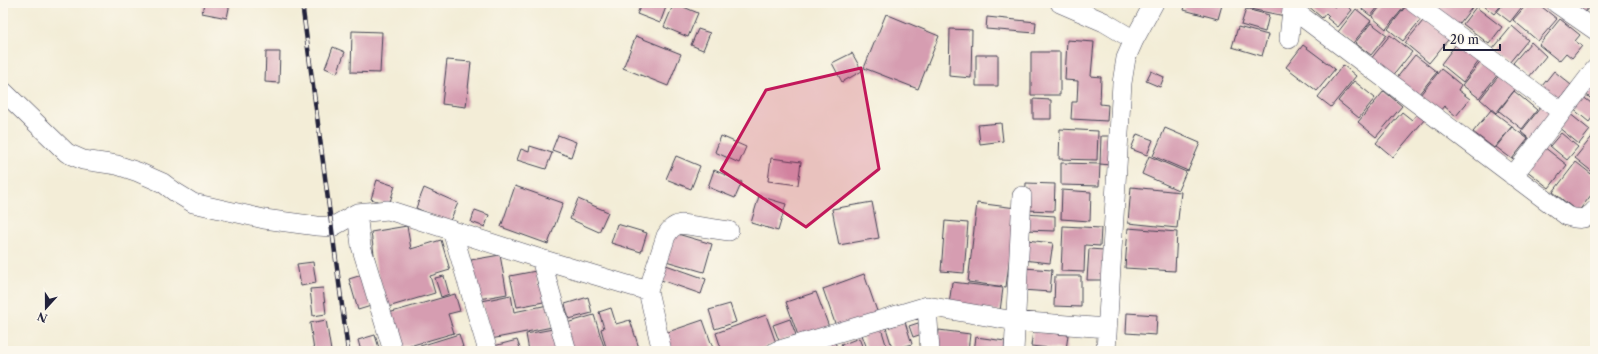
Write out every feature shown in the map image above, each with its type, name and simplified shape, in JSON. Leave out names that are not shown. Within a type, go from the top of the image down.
[{"type":"street","points":[[1060,3],[1104,22],[1134,40]]},
{"type":"street","points":[[1106,351],[1122,82],[1126,58],[1154,3]]},
{"type":"street","points":[[1414,3],[1562,112]]},
{"type":"street","points":[[1556,3],[1595,30]]},
{"type":"street","points":[[1290,39],[1293,6]]},
{"type":"street","points":[[1293,6],[1567,216],[1582,219],[1590,215],[1595,210]]},
{"type":"street","points":[[1513,176],[1595,69]]},
{"type":"street","points":[[3,91],[67,152],[83,160],[117,165],[138,172],[163,183],[193,203],[264,219],[332,227],[357,213],[388,210],[542,259],[648,290]]},
{"type":"street","points":[[1014,351],[1022,196]]},
{"type":"street","points":[[357,213],[361,246],[393,351]]},
{"type":"street","points":[[662,351],[648,290],[666,236],[675,225],[681,224],[729,230]]},
{"type":"street","points":[[452,230],[488,351]]},
{"type":"street","points":[[542,259],[567,351]]},
{"type":"street","points":[[776,351],[927,306],[1015,321],[1107,328]]},
{"type":"street","points":[[927,306],[930,351]]},
{"type":"highlighted area","points":[[861,68],[879,169],[806,227],[721,170],[766,90]]},
{"type":"building","points":[[204,3],[230,3],[227,18],[202,13]]},
{"type":"building","points":[[642,3],[656,3],[666,7],[660,23],[637,14]]},
{"type":"building","points":[[674,3],[698,13],[688,37],[664,27]]},
{"type":"building","points":[[1186,3],[1216,3],[1222,5],[1218,19],[1184,10]]},
{"type":"building","points":[[1251,3],[1288,3],[1285,16],[1250,9]]},
{"type":"building","points":[[1334,3],[1332,5],[1335,7],[1339,3],[1344,3],[1352,10],[1338,27],[1327,18],[1329,16],[1326,13],[1322,18],[1306,4]]},
{"type":"building","points":[[1360,3],[1381,3],[1371,16],[1358,6]]},
{"type":"building","points":[[1383,3],[1401,3],[1405,6],[1386,29],[1372,17]]},
{"type":"building","points":[[1433,3],[1471,3],[1474,5],[1456,28],[1430,7]]},
{"type":"building","points":[[1480,3],[1503,3],[1494,14]]},
{"type":"building","points":[[1504,3],[1525,3],[1510,22],[1497,12]]},
{"type":"building","points":[[1528,3],[1537,3],[1557,19],[1538,41],[1513,20]]},
{"type":"building","points":[[1566,3],[1592,3],[1582,16]]},
{"type":"building","points":[[1406,6],[1422,18],[1403,41],[1388,29]]},
{"type":"building","points":[[1476,7],[1502,27],[1489,44],[1463,24]]},
{"type":"building","points":[[1246,9],[1269,15],[1265,32],[1241,25]]},
{"type":"building","points":[[1356,9],[1371,21],[1353,43],[1338,32]]},
{"type":"building","points":[[886,14],[939,36],[918,89],[864,68]]},
{"type":"building","points":[[1427,16],[1452,35],[1429,63],[1405,43]]},
{"type":"building","points":[[987,17],[1036,22],[1035,33],[986,29]]},
{"type":"building","points":[[1560,19],[1580,35],[1575,41],[1582,46],[1572,58],[1566,53],[1559,61],[1539,45]]},
{"type":"building","points":[[1371,23],[1387,35],[1371,55],[1355,43]]},
{"type":"building","points":[[1512,26],[1528,40],[1509,63],[1492,50]]},
{"type":"building","points":[[1238,27],[1268,35],[1262,56],[1232,47]]},
{"type":"building","points":[[698,29],[710,33],[703,50],[691,45]]},
{"type":"building","points":[[950,29],[972,30],[971,78],[949,76]]},
{"type":"building","points":[[352,31],[382,32],[380,73],[351,72]]},
{"type":"building","points":[[1390,35],[1412,52],[1392,77],[1370,60]]},
{"type":"building","points":[[636,36],[681,54],[668,86],[623,68]]},
{"type":"building","points":[[1067,40],[1094,42],[1091,76],[1101,77],[1100,104],[1108,105],[1107,121],[1071,119],[1072,102],[1077,102],[1078,81],[1065,80]]},
{"type":"building","points":[[1531,42],[1546,56],[1529,77],[1513,63]]},
{"type":"building","points":[[1457,43],[1479,61],[1463,82],[1441,64]]},
{"type":"building","points":[[1303,45],[1335,69],[1317,91],[1286,67]]},
{"type":"building","points":[[333,47],[345,52],[337,73],[325,68]]},
{"type":"building","points":[[266,52],[280,52],[279,83],[265,82]]},
{"type":"building","points":[[1031,52],[1060,52],[1060,95],[1031,95]]},
{"type":"building","points":[[852,53],[862,71],[842,82],[832,63]]},
{"type":"building","points":[[976,55],[998,55],[998,86],[976,86]]},
{"type":"building","points":[[1415,55],[1437,72],[1418,95],[1396,79]]},
{"type":"building","points":[[1483,59],[1499,73],[1479,98],[1462,85]]},
{"type":"building","points":[[447,60],[471,62],[466,107],[442,104]]},
{"type":"building","points":[[1343,65],[1356,76],[1331,107],[1318,97]]},
{"type":"building","points":[[1441,69],[1461,85],[1458,90],[1470,99],[1456,116],[1444,106],[1440,111],[1420,95]]},
{"type":"building","points":[[1151,71],[1164,77],[1160,87],[1146,81]]},
{"type":"building","points":[[1554,71],[1571,85],[1559,100],[1542,86]]},
{"type":"building","points":[[1501,73],[1518,86],[1496,113],[1480,99]]},
{"type":"building","points":[[1354,81],[1375,98],[1359,118],[1338,101]]},
{"type":"building","points":[[1595,83],[1595,102],[1584,93]]},
{"type":"building","points":[[1384,91],[1402,106],[1376,137],[1358,122]]},
{"type":"building","points":[[1514,91],[1537,110],[1522,129],[1499,111]]},
{"type":"building","points":[[1582,96],[1595,106],[1595,114],[1589,122],[1572,108]]},
{"type":"building","points":[[1033,99],[1051,100],[1051,119],[1033,119]]},
{"type":"building","points":[[1544,103],[1557,113],[1533,142],[1521,132]]},
{"type":"building","points":[[1491,110],[1512,126],[1494,148],[1473,132]]},
{"type":"building","points":[[1402,112],[1412,120],[1418,113],[1425,119],[1393,157],[1376,143]]},
{"type":"building","points":[[1569,113],[1590,130],[1579,144],[1558,127]]},
{"type":"building","points":[[1001,123],[1003,141],[980,144],[978,125]]},
{"type":"building","points":[[1512,127],[1528,139],[1512,159],[1496,147]]},
{"type":"building","points":[[1165,128],[1200,143],[1188,171],[1153,156]]},
{"type":"building","points":[[1060,129],[1098,131],[1097,160],[1059,159]]},
{"type":"building","points":[[1561,133],[1578,147],[1567,160],[1550,146]]},
{"type":"building","points":[[1595,133],[1595,174],[1575,158]]},
{"type":"building","points":[[1137,134],[1153,140],[1147,155],[1131,149]]},
{"type":"building","points":[[558,135],[576,142],[571,157],[552,150]]},
{"type":"building","points":[[721,136],[746,147],[739,163],[715,152]]},
{"type":"building","points":[[1101,136],[1111,136],[1110,165],[1100,164]]},
{"type":"building","points":[[530,146],[552,153],[546,169],[517,160],[521,149],[529,152]]},
{"type":"building","points":[[1544,147],[1567,165],[1549,188],[1526,170]]},
{"type":"building","points":[[676,156],[700,166],[691,189],[666,179]]},
{"type":"building","points":[[1149,156],[1186,172],[1178,190],[1142,174]]},
{"type":"building","points":[[771,158],[801,162],[798,185],[768,181]]},
{"type":"building","points":[[1576,162],[1595,177],[1595,190],[1578,212],[1553,192]]},
{"type":"building","points":[[1061,163],[1100,164],[1099,186],[1061,185]]},
{"type":"building","points":[[714,170],[742,182],[735,198],[708,187]]},
{"type":"building","points":[[377,180],[395,186],[389,205],[371,199]]},
{"type":"building","points":[[1026,183],[1055,184],[1054,211],[1025,210]]},
{"type":"building","points":[[515,186],[563,203],[548,244],[501,227]]},
{"type":"building","points":[[1131,187],[1181,192],[1177,228],[1128,223]]},
{"type":"building","points":[[424,188],[458,203],[449,223],[416,208]]},
{"type":"building","points":[[1062,190],[1091,192],[1090,221],[1061,219]]},
{"type":"building","points":[[759,196],[786,204],[778,231],[751,223]]},
{"type":"building","points":[[578,199],[608,212],[599,232],[570,219]]},
{"type":"building","points":[[872,202],[879,238],[839,245],[832,209]]},
{"type":"building","points":[[977,203],[1016,208],[1006,287],[968,282]]},
{"type":"building","points":[[475,210],[489,215],[485,227],[471,222]]},
{"type":"building","points":[[1025,214],[1055,216],[1055,231],[1024,230]]},
{"type":"building","points":[[945,221],[968,223],[964,273],[941,271]]},
{"type":"building","points":[[617,224],[647,233],[641,252],[611,243]]},
{"type":"building","points":[[407,226],[411,249],[441,240],[450,270],[430,276],[435,293],[388,307],[376,269],[371,232]]},
{"type":"building","points":[[1063,226],[1101,228],[1100,246],[1085,245],[1084,272],[1061,271]]},
{"type":"building","points":[[1128,228],[1177,232],[1175,271],[1125,268]]},
{"type":"building","points":[[674,233],[712,244],[704,272],[666,261]]},
{"type":"building","points":[[1026,240],[1053,243],[1050,263],[1023,260]]},
{"type":"building","points":[[1089,249],[1104,250],[1102,280],[1087,280]]},
{"type":"building","points":[[500,255],[507,294],[479,299],[471,260]]},
{"type":"building","points":[[313,262],[316,283],[301,286],[297,264]]},
{"type":"building","points":[[666,265],[706,279],[701,294],[661,280]]},
{"type":"building","points":[[1024,268],[1052,270],[1050,292],[1022,290]]},
{"type":"building","points":[[536,271],[538,285],[546,283],[549,301],[517,307],[510,276]]},
{"type":"building","points":[[864,274],[878,314],[837,329],[823,289]]},
{"type":"building","points":[[362,275],[371,306],[358,310],[349,279]]},
{"type":"building","points":[[444,276],[449,294],[441,297],[435,278]]},
{"type":"building","points":[[1055,276],[1081,276],[1081,307],[1054,306]]},
{"type":"building","points":[[952,282],[1003,288],[1000,311],[949,305]]},
{"type":"building","points":[[323,288],[326,314],[313,316],[310,289]]},
{"type":"building","points":[[816,292],[829,327],[799,338],[786,302]]},
{"type":"building","points":[[455,294],[460,311],[448,314],[454,333],[396,350],[385,314]]},
{"type":"building","points":[[511,295],[514,312],[548,305],[552,327],[491,339],[482,301]]},
{"type":"building","points":[[588,297],[592,313],[569,319],[565,304]]},
{"type":"building","points":[[730,304],[736,322],[715,329],[709,310]]},
{"type":"building","points":[[611,308],[616,324],[630,320],[640,351],[607,351],[601,329],[604,328],[599,312]]},
{"type":"building","points":[[1127,313],[1157,315],[1156,335],[1126,333]]},
{"type":"building","points":[[594,315],[605,350],[572,351],[563,324]]},
{"type":"building","points":[[766,315],[776,343],[753,351],[722,351],[716,333]]},
{"type":"building","points":[[790,319],[796,335],[779,341],[773,325]]},
{"type":"building","points":[[326,320],[331,351],[314,351],[310,323]]},
{"type":"building","points":[[703,320],[714,351],[668,351],[662,334]]},
{"type":"building","points":[[905,322],[912,344],[893,350],[886,328]]},
{"type":"building","points":[[918,323],[922,334],[913,337],[909,326]]},
{"type":"building","points":[[881,328],[888,351],[868,351],[862,335]]},
{"type":"building","points":[[553,329],[557,351],[529,351],[526,334]]},
{"type":"building","points":[[939,330],[970,334],[968,351],[937,351]]},
{"type":"building","points":[[1033,331],[1068,335],[1066,350],[1031,346]]},
{"type":"building","points":[[459,334],[463,347],[449,351],[404,351]]},
{"type":"building","points":[[375,335],[380,351],[361,351],[358,340]]},
{"type":"building","points":[[976,337],[1005,341],[1004,351],[974,351]]},
{"type":"building","points":[[859,338],[864,351],[844,351],[841,345]]},
{"type":"building","points":[[517,340],[521,351],[496,351],[494,346]]},
{"type":"building","points":[[835,342],[838,351],[810,351]]},
{"type":"railway","points":[[302,3],[348,351]]}]
